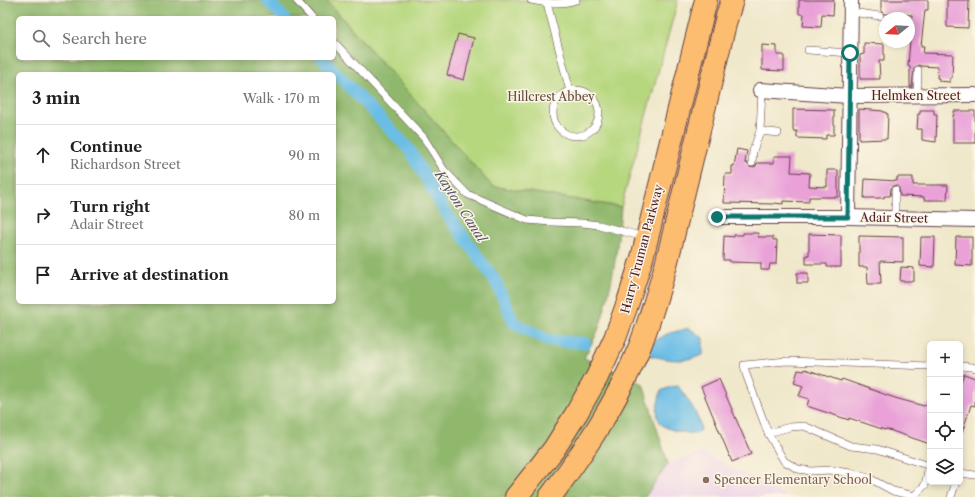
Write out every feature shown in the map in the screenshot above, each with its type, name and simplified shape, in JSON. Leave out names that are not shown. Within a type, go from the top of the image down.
[{"type":"highway","name":"Harry Truman Parkway","points":[[516,497],[554,450],[597,377],[615,338],[628,302],[646,238],[706,0]]},
{"type":"highway","name":"Harry Truman Parkway","points":[[550,497],[575,464],[598,428],[620,389],[639,347],[655,304],[732,0]]},
{"type":"street","points":[[848,217],[851,6]]},
{"type":"street","name":"Helmken Street","points":[[761,90],[849,96],[975,95]]},
{"type":"street","name":"Adair Street","points":[[717,217],[848,217],[975,220]]},
{"type":"lane","points":[[296,0],[310,16]]},
{"type":"lane","points":[[531,0],[547,3],[569,2],[576,0]]},
{"type":"lane","points":[[547,3],[570,91]]},
{"type":"lane","points":[[851,6],[879,16]]},
{"type":"lane","points":[[336,44],[424,138],[444,170],[467,194],[527,220],[582,222],[599,225],[646,238]]},
{"type":"lane","points":[[808,50],[850,53]]},
{"type":"lane","points":[[917,96],[918,70]]},
{"type":"lane","points":[[579,90],[586,92],[597,102],[599,110],[600,117],[597,124],[586,135],[579,137],[564,133],[558,128],[554,121],[554,105],[564,93],[570,91],[579,90]]},
{"type":"lane","points":[[752,163],[753,151],[760,131],[761,90]]},
{"type":"lane","points":[[760,131],[778,133]]},
{"type":"lane","points":[[895,190],[895,218]]},
{"type":"lane","points":[[927,366],[787,361],[744,365],[768,433],[784,461],[798,469],[811,471],[830,470],[869,478],[893,491],[914,496],[925,485],[927,476]]},
{"type":"lane","points":[[963,366],[975,368]]},
{"type":"lane","points":[[768,433],[790,427],[804,426],[851,446],[877,450],[927,465]]},
{"type":"lane","points":[[963,473],[975,475]]},
{"type":"lane","points":[[952,497],[955,485]]},
{"type":"shaded area","name":"Spencer Elementary School","points":[[702,452],[787,497],[645,497],[668,464]]},
{"type":"green space","points":[[0,0],[326,0],[492,186],[621,207],[616,253],[608,298],[599,328],[584,358],[643,384],[668,464],[645,497],[0,497]]},
{"type":"green space","name":"Hillcrest Abbey","points":[[326,0],[678,0],[621,207],[492,186]]},
{"type":"water","points":[[689,328],[703,338],[703,355],[695,358],[676,360],[648,355],[653,342],[667,334]]},
{"type":"water","points":[[678,386],[692,406],[698,418],[701,430],[695,434],[667,428],[658,419],[657,412],[661,391],[670,387]]},
{"type":"building","points":[[799,0],[834,0],[833,15],[822,14],[821,27],[803,26],[804,14],[799,14]]},
{"type":"building","points":[[881,0],[928,0],[928,10],[925,10],[921,46],[924,46],[923,53],[953,54],[952,78],[950,78],[950,82],[939,81],[939,78],[937,78],[938,67],[918,65],[914,68],[912,87],[910,87],[910,67],[908,66],[909,48],[915,48],[915,12],[881,11]]},
{"type":"building","points":[[947,0],[969,0],[968,28],[947,27]]},
{"type":"building","points":[[458,34],[474,38],[464,80],[447,75]]},
{"type":"building","points":[[864,43],[879,44],[879,48],[884,48],[884,61],[879,61],[880,79],[860,79],[860,55],[864,54]]},
{"type":"building","points":[[762,45],[777,46],[777,55],[784,55],[784,71],[762,70]]},
{"type":"building","points":[[793,109],[834,110],[834,135],[826,135],[826,139],[797,138],[797,131],[793,131]]},
{"type":"building","points":[[859,109],[883,111],[888,114],[887,139],[859,140]]},
{"type":"building","points":[[920,110],[934,110],[934,114],[937,114],[936,142],[922,140],[922,129],[917,129],[918,114],[920,114]]},
{"type":"building","points":[[954,111],[975,111],[975,143],[953,143]]},
{"type":"building","points":[[737,149],[747,151],[745,163],[747,163],[751,168],[756,166],[757,163],[774,163],[774,156],[792,156],[791,172],[810,173],[809,186],[827,187],[827,170],[838,170],[838,197],[809,197],[809,202],[783,201],[783,204],[724,203],[725,174],[732,174],[732,166],[734,166]]},
{"type":"building","points":[[897,177],[913,177],[913,185],[948,185],[947,200],[924,200],[924,197],[900,196],[899,188],[895,185],[891,188],[890,196],[884,196],[884,198],[864,198],[865,179],[897,181]]},
{"type":"building","points":[[743,233],[758,233],[758,237],[773,237],[773,240],[777,240],[776,264],[770,264],[769,270],[761,270],[761,263],[730,262],[730,260],[723,260],[724,236],[734,237],[734,235],[743,235]]},
{"type":"building","points":[[809,234],[841,235],[841,267],[827,267],[827,264],[806,264],[806,255],[809,255]]},
{"type":"building","points":[[859,236],[903,237],[903,262],[880,261],[881,284],[868,284],[867,267],[859,267]]},
{"type":"building","points":[[921,237],[935,237],[934,267],[920,266]]},
{"type":"building","points":[[956,237],[972,237],[972,266],[955,265]]},
{"type":"building","points":[[901,267],[914,268],[914,281],[900,281]]},
{"type":"building","points":[[797,273],[808,273],[808,283],[797,283]]},
{"type":"building","points":[[805,369],[841,381],[842,379],[895,398],[924,406],[927,404],[927,443],[886,429],[885,430],[849,418],[849,420],[807,406],[809,399],[799,396],[803,386],[794,383],[798,370],[804,371]]},
{"type":"building","points":[[964,374],[975,378],[975,406],[971,405],[963,430],[963,377]]},
{"type":"building","points":[[719,379],[751,454],[732,462],[701,387]]},
{"type":"waterway","name":"Kayton Canal","points":[[267,0],[282,16]]},
{"type":"waterway","name":"Kayton Canal","points":[[324,60],[335,72]]},
{"type":"waterway","name":"Kayton Canal","points":[[336,73],[409,149],[444,210],[495,280],[514,323],[548,340],[585,343]]},
{"type":"place","name":"Spencer Elementary School","points":[[706,480]]},
{"type":"route","points":[[717,217],[848,217],[850,53]]}]
